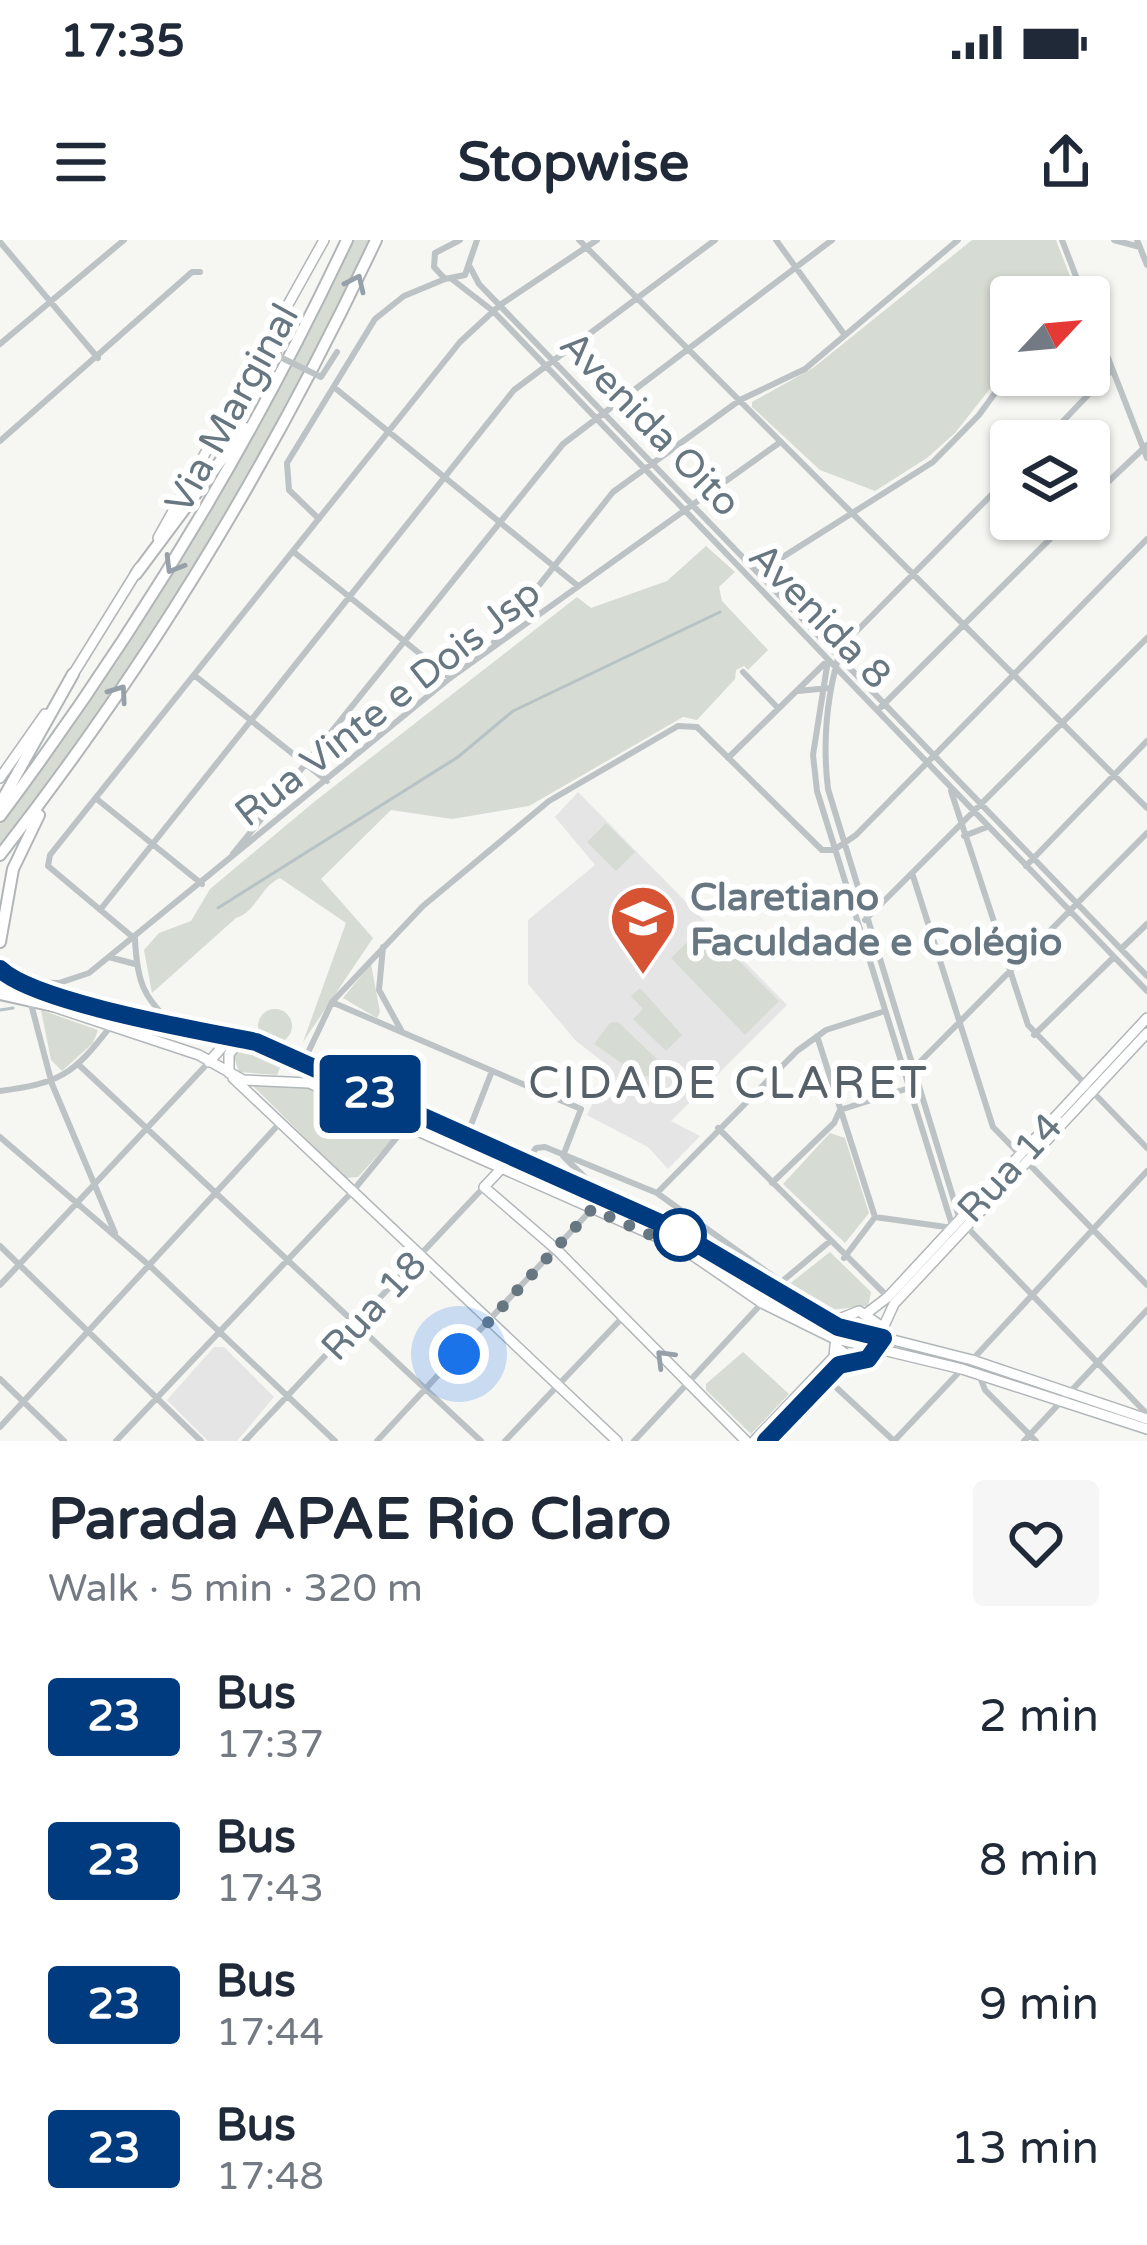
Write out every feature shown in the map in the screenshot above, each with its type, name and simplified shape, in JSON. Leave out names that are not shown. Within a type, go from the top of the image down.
[{"type":"highway","points":[[0,816],[158,589],[277,380],[347,240]]},
{"type":"highway","points":[[0,942],[19,851],[249,488],[376,240]]},
{"type":"highway","points":[[136,574],[277,380]]},
{"type":"highway","points":[[0,804],[73,674]]},
{"type":"highway","points":[[0,855],[80,751]]},
{"type":"highway","points":[[0,992],[54,1006]]},
{"type":"main road","name":"Via Marginal","points":[[0,778],[136,574],[323,240]]},
{"type":"main road","points":[[0,969],[73,999],[176,1027],[244,1039],[283,1055],[667,1226],[787,1301],[836,1325],[979,1375],[1147,1417]]},
{"type":"main road","points":[[0,992],[54,1006],[208,1062],[243,1080],[309,1083],[682,1249],[762,1303],[834,1342],[854,1360]]},
{"type":"main road","name":"Rua 14","points":[[1088,1089],[1147,1018]]},
{"type":"main road","name":"Rua 14","points":[[836,1325],[847,1313],[867,1312],[888,1297],[1147,1033]]},
{"type":"main road","points":[[208,1062],[223,1046],[244,1039]]},
{"type":"main road","points":[[244,1039],[229,1054],[230,1073],[617,1441]]},
{"type":"main road","points":[[275,1080],[283,1070],[283,1055]]},
{"type":"main road","points":[[275,1080],[291,1077],[303,1064]]},
{"type":"main road","points":[[391,1119],[396,1106]]},
{"type":"main road","points":[[434,1139],[434,1131],[442,1126]]},
{"type":"main road","points":[[501,1169],[503,1153]]},
{"type":"main road","name":"Rua 18","points":[[484,1187],[501,1169]]},
{"type":"main road","points":[[484,1187],[557,1250],[750,1441],[834,1357],[836,1325]]},
{"type":"main road","name":"Rua 14","points":[[882,1339],[894,1304],[959,1225]]},
{"type":"main road","points":[[867,1312],[882,1339]]},
{"type":"main road","points":[[834,1342],[882,1339],[972,1360],[1147,1429]]},
{"type":"main road","points":[[766,1441],[826,1378],[854,1360],[868,1359],[882,1339]]},
{"type":"street","points":[[0,344],[124,240]]},
{"type":"street","points":[[320,519],[297,502],[285,475],[380,314],[404,296],[449,280],[470,262],[477,240]]},
{"type":"street","points":[[580,240],[1147,808]]},
{"type":"street","points":[[176,1027],[151,1007],[136,964],[135,939],[48,866],[50,855],[460,342],[496,308],[597,240]]},
{"type":"street","points":[[100,910],[503,403],[544,366],[715,240]]},
{"type":"street","points":[[776,240],[844,335]]},
{"type":"street","points":[[223,867],[563,444],[832,240]]},
{"type":"street","points":[[488,650],[613,492],[740,400],[806,369],[958,240]]},
{"type":"street","points":[[1062,240],[1076,276]]},
{"type":"street","points":[[1114,240],[1138,243],[1147,265]]},
{"type":"street","points":[[0,242],[98,358]]},
{"type":"street","points":[[449,280],[435,271],[433,257],[441,246],[459,242]]},
{"type":"street","name":"Avenida Oito","points":[[470,262],[496,308],[784,600],[833,659],[983,806],[1073,907],[1147,976]]},
{"type":"street","points":[[0,441],[192,272],[200,272]]},
{"type":"street","name":"Avenida 8","points":[[449,280],[496,308],[593,418],[777,608],[833,659]]},
{"type":"street","points":[[286,330],[278,356],[321,377],[337,352]]},
{"type":"street","points":[[1110,363],[1147,458]]},
{"type":"street","points":[[1064,420],[1113,370]]},
{"type":"street","points":[[335,388],[578,586]]},
{"type":"street","points":[[751,580],[933,462],[993,396]]},
{"type":"street","name":"Rua Vinte e Dois Jsp","points":[[75,981],[135,939],[450,678],[695,508],[779,443]]},
{"type":"street","points":[[1110,480],[1145,446]]},
{"type":"street","points":[[728,758],[833,659],[990,497]]},
{"type":"street","points":[[303,1064],[332,1002],[383,945],[549,801],[677,726],[695,725],[822,850],[838,848],[928,764],[1147,539]]},
{"type":"street","points":[[880,707],[1049,540]]},
{"type":"street","points":[[295,553],[450,678]]},
{"type":"street","points":[[777,608],[784,600]]},
{"type":"street","points":[[951,838],[964,835],[976,813],[1147,638]]},
{"type":"street","points":[[833,659],[825,689],[824,754],[838,848],[959,1225]]},
{"type":"street","points":[[743,672],[778,709]]},
{"type":"street","points":[[194,675],[328,781]]},
{"type":"street","points":[[795,692],[825,689]]},
{"type":"street","name":"Avenida 8","points":[[880,707],[928,764],[1026,866],[1073,907],[1147,991]]},
{"type":"street","points":[[1026,866],[1147,741]]},
{"type":"street","points":[[951,787],[1007,973],[1034,1035],[1147,1148]]},
{"type":"street","points":[[98,800],[202,884]]},
{"type":"street","points":[[860,921],[951,838],[989,827]]},
{"type":"street","points":[[910,1070],[1147,833]]},
{"type":"street","points":[[913,876],[985,1111],[1022,1159],[1147,1285]]},
{"type":"street","points":[[1034,1035],[1147,924]]},
{"type":"street","points":[[383,945],[379,990],[403,1033]]},
{"type":"street","points":[[110,957],[136,964]]},
{"type":"street","points":[[25,982],[75,981],[73,999]]},
{"type":"street","points":[[30,1000],[52,1084],[116,1236]]},
{"type":"street","points":[[332,1002],[581,1109],[563,1156]]},
{"type":"street","points":[[657,1193],[718,1128],[817,1036],[887,1010]]},
{"type":"street","points":[[887,1010],[905,1089],[959,1225],[1147,1417]]},
{"type":"street","points":[[0,1090],[52,1084],[79,1066],[110,1027]]},
{"type":"street","points":[[817,1036],[874,1217]]},
{"type":"street","points":[[0,1285],[208,1062]]},
{"type":"street","points":[[79,1066],[481,1441]]},
{"type":"street","points":[[466,1137],[492,1071]]},
{"type":"street","points":[[772,1183],[834,1124],[840,1110],[915,1086]]},
{"type":"street","points":[[116,1441],[352,1192],[410,1128],[416,1114]]},
{"type":"street","points":[[0,1427],[279,1124]]},
{"type":"street","points":[[718,1128],[888,1297]]},
{"type":"street","points":[[0,1137],[75,1207],[150,1266],[335,1441]]},
{"type":"street","points":[[526,1163],[536,1148],[657,1193],[779,1284],[787,1301]]},
{"type":"street","points":[[563,1156],[617,1204]]},
{"type":"street","points":[[972,1360],[1147,1172]]},
{"type":"street","name":"Rua 18","points":[[245,1441],[484,1187]]},
{"type":"street","points":[[377,1441],[592,1209]]},
{"type":"street","points":[[874,1217],[959,1225]]},
{"type":"street","points":[[844,1258],[874,1217]]},
{"type":"street","points":[[779,1284],[830,1242]]},
{"type":"street","points":[[0,1246],[201,1441]]},
{"type":"street","points":[[634,1441],[762,1303]]},
{"type":"street","points":[[979,1375],[985,1390],[1030,1439],[1147,1310]]},
{"type":"street","points":[[505,1441],[623,1317]]},
{"type":"street","points":[[826,1378],[894,1441],[962,1369]]},
{"type":"street","points":[[0,1379],[64,1441]]},
{"type":"shaded area","points":[[351,240],[372,240],[247,477],[154,628],[0,848],[0,824],[98,684],[189,540],[273,393]]},
{"type":"shaded area","points":[[972,240],[1056,240],[1070,276],[990,276],[990,389],[955,433],[927,458],[875,491],[820,470],[752,407],[752,402],[813,368]]},
{"type":"shaded area","points":[[706,546],[735,572],[719,587],[722,601],[768,650],[748,670],[744,666],[736,670],[735,679],[697,720],[683,717],[529,806],[452,819],[391,810],[321,879],[373,938],[303,1042],[346,923],[280,878],[152,993],[144,950],[159,933],[191,921],[210,889],[314,802],[577,597],[591,608],[667,581]]},
{"type":"shaded area","name":"Claretiano Faculdade e Colégio","points":[[578,792],[787,1005],[671,1121],[700,1136],[668,1169],[648,1147],[587,1115],[610,1067],[576,1041],[528,984],[528,920],[595,865],[555,817]]},
{"type":"shaded area","points":[[606,823],[635,852],[616,871],[587,842]]},
{"type":"shaded area","points":[[704,926],[779,1001],[745,1035],[671,958]]},
{"type":"shaded area","points":[[371,964],[380,1012],[377,1018],[343,998]]},
{"type":"shaded area","points":[[640,988],[682,1035],[666,1051],[633,1019],[643,1009],[631,996]]},
{"type":"shaded area","points":[[275,1009],[287,1014],[292,1026],[287,1038],[275,1043],[263,1038],[258,1026],[263,1014]]},
{"type":"shaded area","points":[[41,1010],[98,1030],[93,1043],[62,1071],[51,1060]]},
{"type":"shaded area","points":[[618,1022],[658,1060],[662,1077],[640,1076],[594,1044],[610,1023]]},
{"type":"shaded area","points":[[249,1043],[282,1063],[277,1075],[239,1072],[233,1054]]},
{"type":"shaded area","points":[[250,1083],[309,1085],[400,1126],[399,1132],[358,1177],[346,1178]]},
{"type":"shaded area","points":[[830,1133],[845,1138],[869,1213],[845,1243],[783,1184]]},
{"type":"shaded area","points":[[830,1252],[871,1292],[868,1306],[820,1311],[791,1297],[788,1285]]},
{"type":"shaded area","points":[[214,1347],[224,1347],[274,1397],[237,1441],[208,1441],[167,1400]]},
{"type":"shaded area","points":[[743,1352],[789,1394],[751,1434],[706,1390],[706,1384]]},
{"type":"waterway","points":[[218,908],[458,757],[513,711],[720,612]]},
{"type":"waterway","points":[[0,1010],[13,1008]]},
{"type":"bus line","name":"23","points":[[0,969],[15,980],[73,999],[190,1031],[256,1042],[667,1226],[838,1327],[883,1338],[868,1359],[839,1365],[766,1441]]},
{"type":"place","name":"Claretiano Faculdade e Colégio","points":[[643,977]]},
{"type":"district","name":"CIDADE CLARET","points":[[729,1082]]},
{"type":"route","points":[[459,1354],[592,1209],[682,1249],[680,1235]]}]
